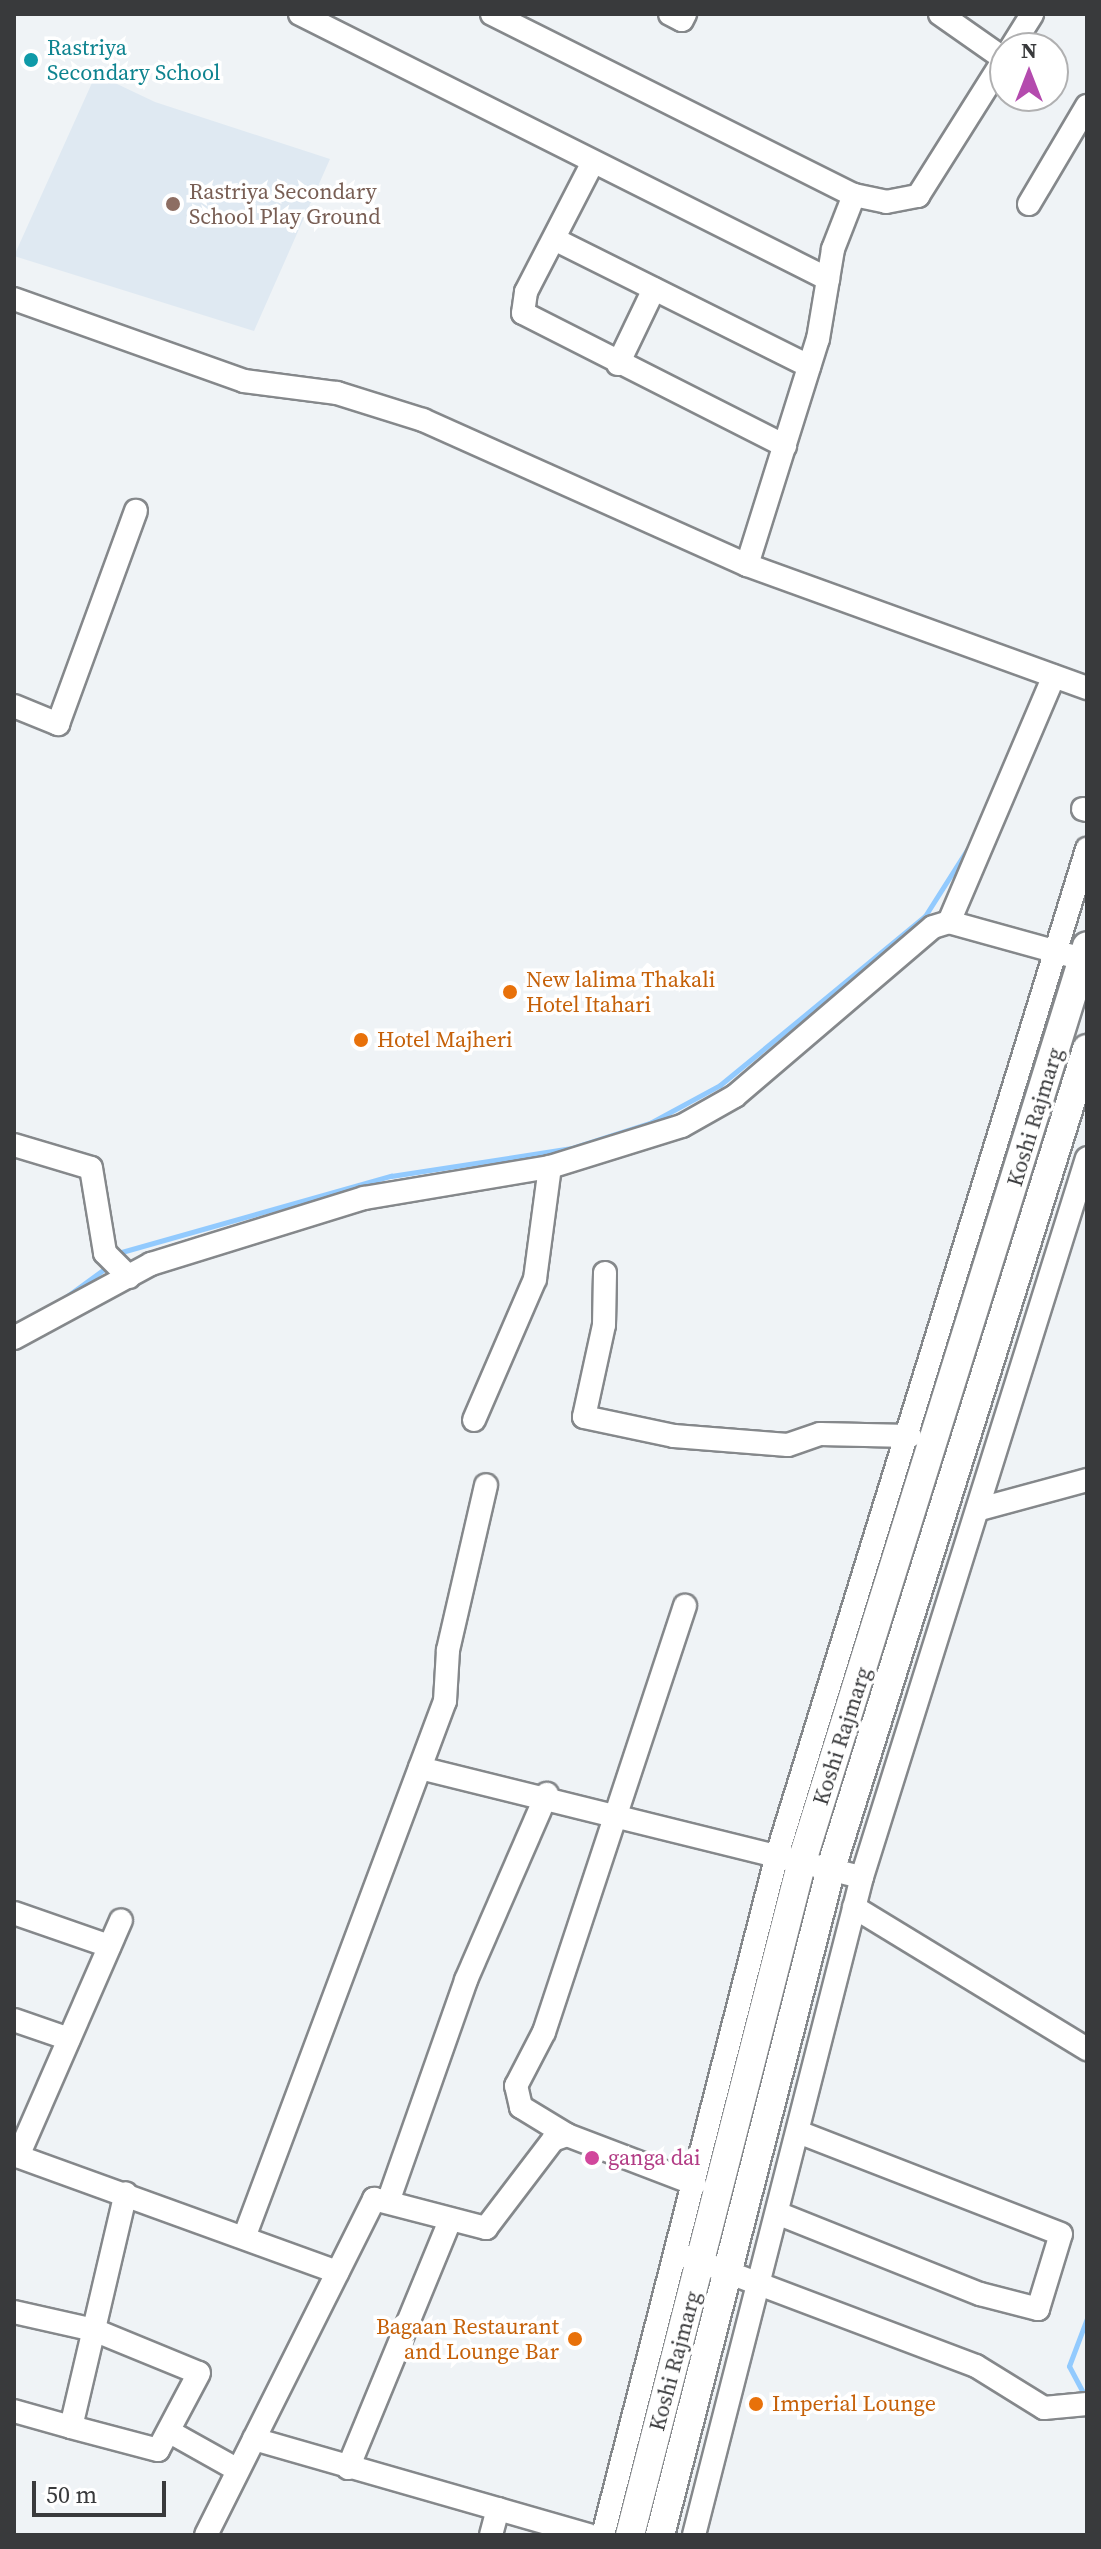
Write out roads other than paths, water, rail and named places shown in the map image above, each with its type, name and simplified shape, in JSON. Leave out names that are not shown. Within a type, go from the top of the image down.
[{"type":"main road","name":"Koshi Rajmarg","points":[[630,2535],[688,2257],[790,1858],[1079,954]]},
{"type":"main road","name":"Koshi Rajmarg","points":[[660,2535],[831,1868],[1087,1049]]},
{"type":"street","points":[[300,14],[828,279]]},
{"type":"street","points":[[492,14],[854,195],[886,202],[918,196],[989,83]]},
{"type":"street","points":[[670,14],[682,20],[685,14]]},
{"type":"street","points":[[940,14],[989,47]]},
{"type":"street","points":[[1021,32],[1032,14]]},
{"type":"street","points":[[1029,204],[1078,141],[1087,106]]},
{"type":"street","points":[[593,162],[556,240],[526,292],[523,313],[618,364],[785,446]]},
{"type":"street","points":[[747,565],[809,366],[828,279],[854,195]]},
{"type":"street","points":[[556,240],[809,366]]},
{"type":"street","points":[[618,364],[654,289]]},
{"type":"street","points":[[14,299],[244,381],[337,393],[423,420],[747,565],[1087,688]]},
{"type":"street","points":[[14,706],[58,724],[136,511]]},
{"type":"street","points":[[949,922],[1054,676]]},
{"type":"street","points":[[603,2535],[688,2257],[695,2184],[910,1436],[1079,954],[1087,849]]},
{"type":"street","points":[[14,1338],[129,1277],[364,1198],[550,1167],[682,1126],[735,1096],[933,927],[949,922],[1079,954]]},
{"type":"street","points":[[14,1145],[91,1168],[105,1253],[129,1277]]},
{"type":"street","points":[[694,2535],[777,2213],[801,2133],[862,1877],[980,1509],[1087,1158]]},
{"type":"street","points":[[474,1420],[535,1279],[550,1167]]},
{"type":"street","points":[[605,1273],[604,1325],[584,1417],[674,1436],[788,1445],[820,1434],[910,1436]]},
{"type":"street","points":[[980,1509],[1086,1477]]},
{"type":"street","points":[[245,2235],[447,1692],[448,1650],[486,1485]]},
{"type":"street","points":[[685,1606],[544,2032],[516,2086],[521,2107],[567,2135],[695,2184]]},
{"type":"street","points":[[420,1768],[547,1794],[862,1877]]},
{"type":"street","points":[[389,2199],[471,1965],[547,1794]]},
{"type":"street","points":[[854,1907],[1087,2049]]},
{"type":"street","points":[[14,1913],[109,1946]]},
{"type":"street","points":[[121,1920],[16,2156],[245,2235],[337,2272]]},
{"type":"street","points":[[14,2020],[69,2039]]},
{"type":"street","points":[[777,2213],[966,2289],[1038,2309],[1061,2234],[801,2133]]},
{"type":"street","points":[[206,2535],[371,2202],[389,2199],[478,2229],[493,2224],[553,2140],[567,2135]]},
{"type":"street","points":[[71,2427],[126,2193]]},
{"type":"street","points":[[348,2468],[450,2221]]},
{"type":"street","points":[[688,2257],[760,2279],[976,2366],[1044,2408],[1083,2405]]},
{"type":"street","points":[[14,2312],[94,2330],[199,2373],[158,2450],[14,2411]]},
{"type":"street","points":[[170,2432],[238,2470]]},
{"type":"street","points":[[254,2439],[589,2535]]},
{"type":"street","points":[[491,2535],[498,2509]]},
{"type":"waterway","points":[[118,1253],[391,1176],[572,1148],[650,1123],[720,1085],[925,916],[972,842]]},
{"type":"waterway","points":[[59,1302],[107,1267]]},
{"type":"waterway","points":[[1086,2398],[1069,2366],[1087,2318]]},
{"type":"place","name":"Rastriya Secondary School","points":[[31,60]]},
{"type":"place","name":"Rastriya Secondary School Play Ground","points":[[173,204]]},
{"type":"place","name":"New lalima Thakali Hotel Itahari","points":[[510,992]]},
{"type":"place","name":"Hotel Majheri","points":[[361,1040]]},
{"type":"place","name":"ganga dai","points":[[592,2158]]},
{"type":"place","name":"Bagaan Restaurant and Lounge Bar","points":[[575,2339]]},
{"type":"place","name":"Imperial Lounge","points":[[756,2404]]}]
